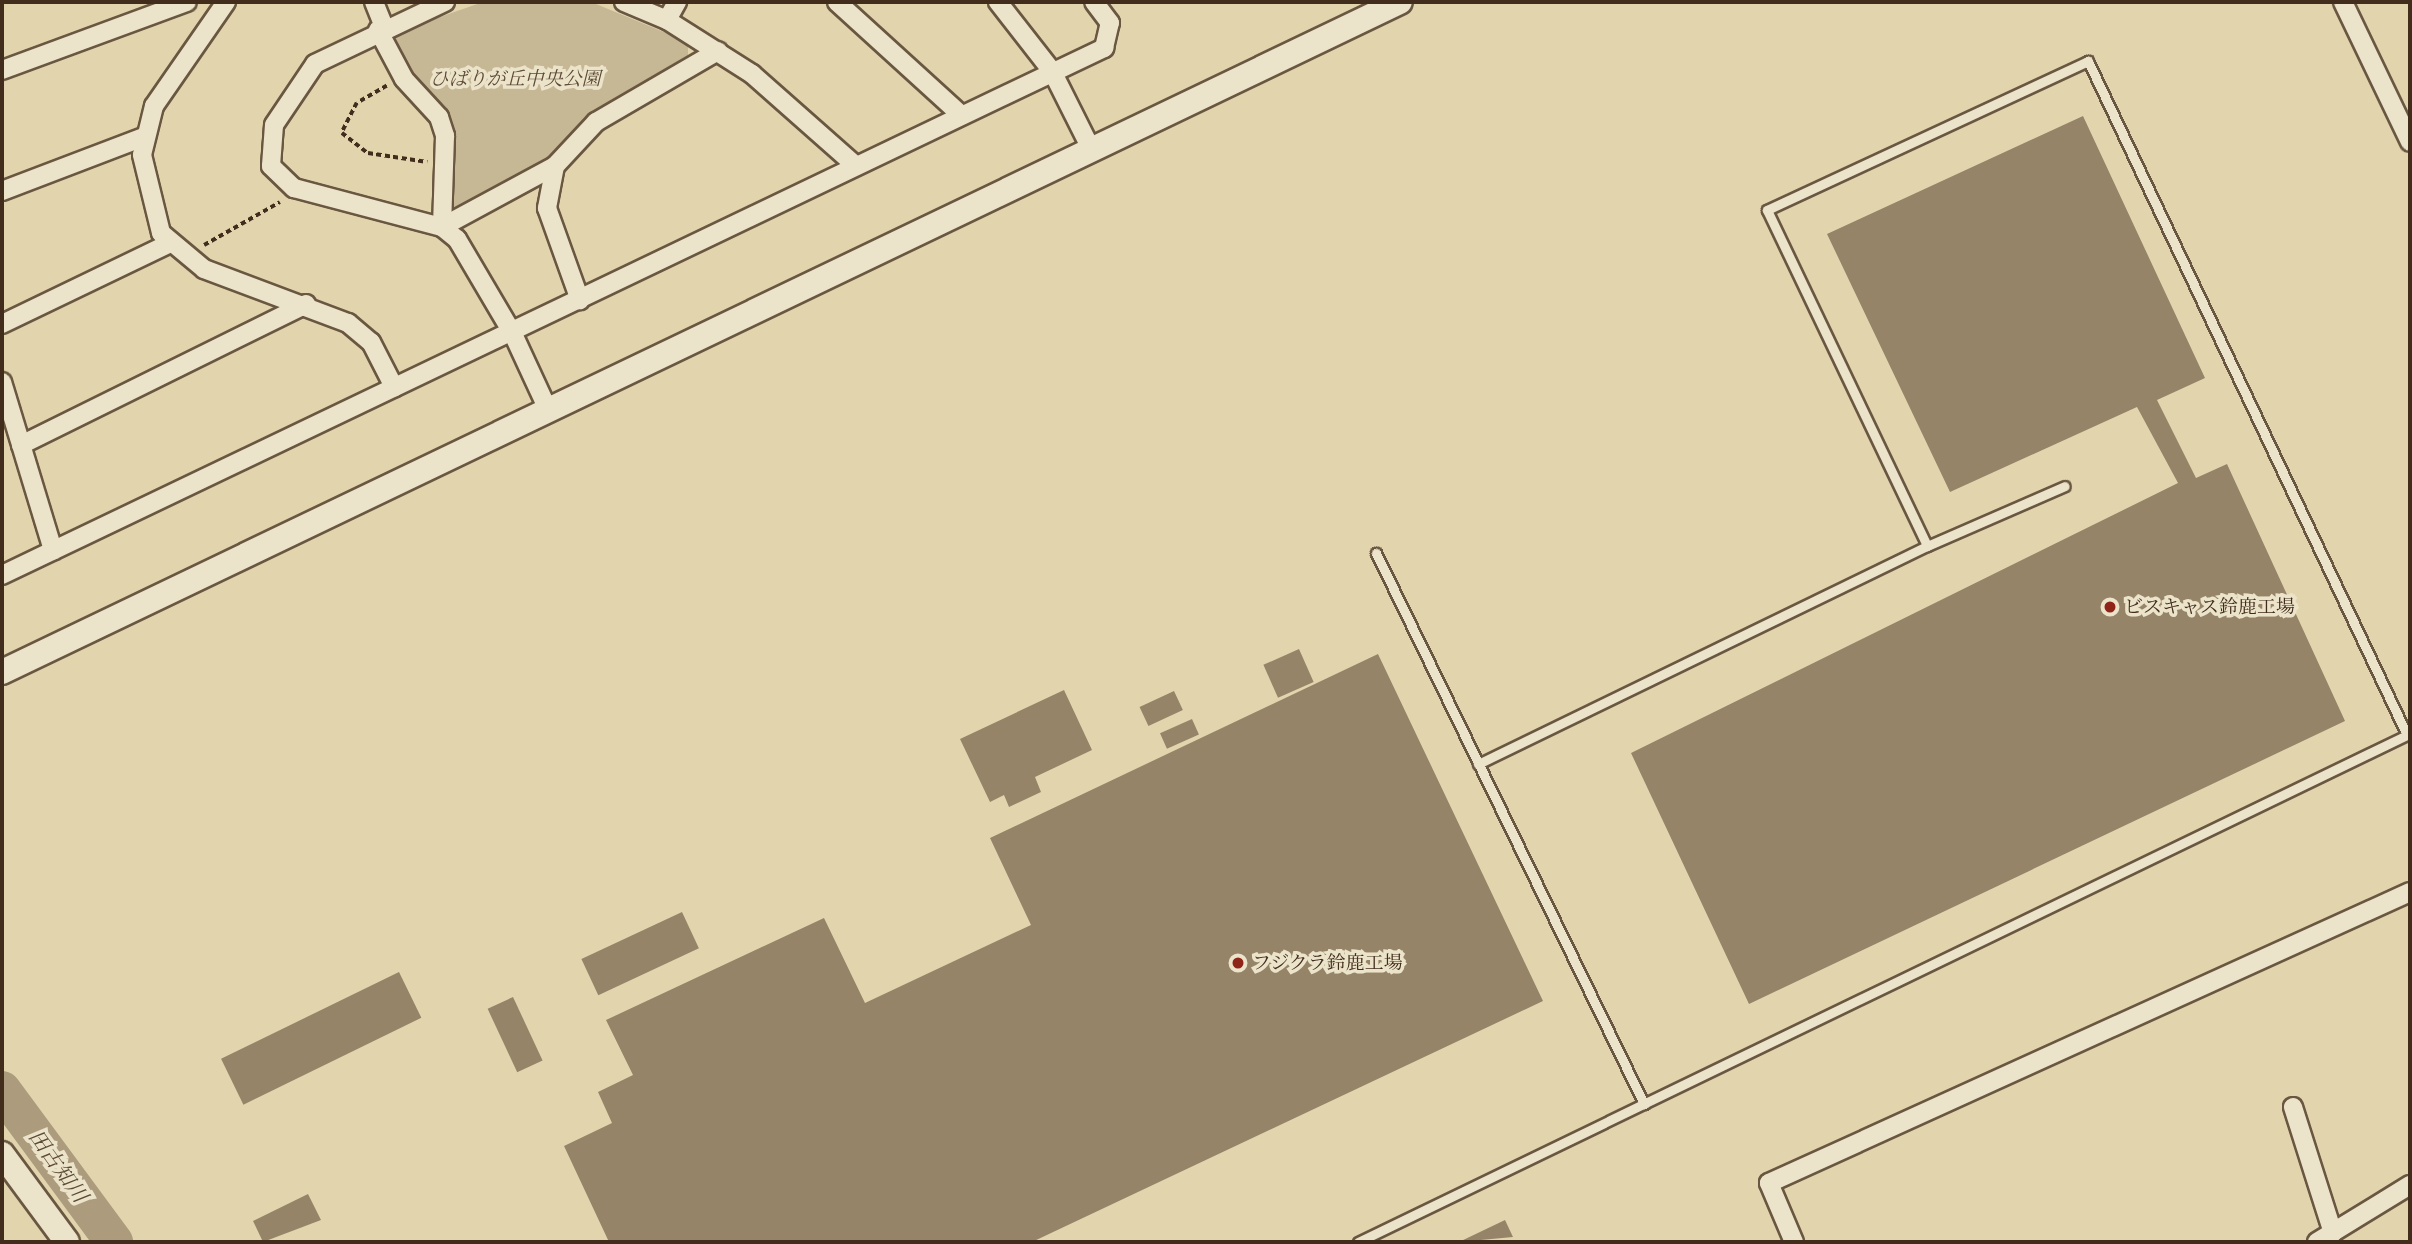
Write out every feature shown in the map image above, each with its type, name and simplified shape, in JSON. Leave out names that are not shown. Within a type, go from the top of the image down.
[{"type":"street","points":[[2,70],[187,2]]},
{"type":"street","points":[[226,2],[172,72],[146,136],[144,182],[170,243],[184,256],[243,289],[306,304],[371,342],[394,387]]},
{"type":"street","points":[[374,2],[381,29],[404,79],[439,117],[447,164],[442,227]]},
{"type":"street","points":[[445,2],[381,29],[315,64],[286,100],[269,154],[277,175],[293,188],[442,227],[475,263],[513,334],[548,412]]},
{"type":"street","points":[[624,2],[667,20],[718,51],[856,166]]},
{"type":"street","points":[[667,20],[677,2]]},
{"type":"street","points":[[837,2],[960,114]]},
{"type":"street","points":[[998,2],[1052,71],[1092,151]]},
{"type":"street","points":[[2,575],[394,387],[513,334],[960,114],[1104,48],[1111,38],[1110,23],[1094,2]]},
{"type":"street","points":[[2,672],[1400,2]]},
{"type":"street","points":[[2343,2],[2410,142]]},
{"type":"street","points":[[442,227],[555,166],[596,122],[718,51]]},
{"type":"street","points":[[2,191],[146,136]]},
{"type":"street","points":[[555,166],[547,208],[580,300]]},
{"type":"street","points":[[2,324],[170,243]]},
{"type":"street","points":[[22,445],[306,304]]},
{"type":"street","points":[[2,382],[53,550]]},
{"type":"street","points":[[1794,1242],[1769,1183],[2410,892]]},
{"type":"street","points":[[2293,1107],[2334,1237],[2410,1185]]},
{"type":"street","points":[[2,1154],[67,1242]]},
{"type":"lane","points":[[1358,1242],[2407,735],[2088,61],[1767,210],[1927,546]]},
{"type":"lane","points":[[1478,764],[1927,546],[2065,486]]},
{"type":"lane","points":[[1376,553],[1644,1104]]},
{"type":"path","points":[[404,79],[357,103],[342,132],[368,153],[447,164]]},
{"type":"path","points":[[184,256],[293,188]]},
{"type":"green space","name":"ひばりが丘中央公園","points":[[483,2],[596,4],[688,42],[688,55],[594,111],[544,167],[459,210],[452,205],[454,133],[406,69],[394,40],[400,31]]},
{"type":"building","name":"ビスキャス鈴鹿工場","points":[[2083,116],[2205,378],[2157,400],[2196,478],[2227,464],[2345,721],[1749,1004],[1631,753],[2178,483],[2137,407],[1950,492],[1827,234]]},
{"type":"building","points":[[1299,649],[1314,682],[1278,698],[1263,665]]},
{"type":"building","name":"フジクラ鈴鹿工場","points":[[1378,654],[1543,1001],[1032,1242],[609,1242],[564,1146],[612,1123],[598,1092],[633,1075],[606,1020],[824,918],[865,1003],[1031,925],[990,838]]},
{"type":"building","points":[[1064,690],[1092,750],[1035,777],[1041,792],[1009,807],[1004,795],[990,802],[960,739]]},
{"type":"building","points":[[1174,691],[1183,710],[1148,726],[1140,707]]},
{"type":"building","points":[[1192,719],[1199,735],[1167,749],[1160,733]]},
{"type":"building","points":[[682,912],[699,948],[598,995],[581,959]]},
{"type":"building","points":[[399,972],[421,1018],[243,1105],[221,1059]]},
{"type":"building","points":[[513,997],[543,1060],[517,1072],[488,1009]]},
{"type":"building","points":[[308,1194],[321,1220],[263,1242],[253,1221]]},
{"type":"building","points":[[1505,1220],[1513,1237],[1459,1242]]},
{"type":"waterway","name":"田古知川","points":[[2,1090],[114,1242]]},
{"type":"place","name":"ビスキャス鈴鹿工場","points":[[2110,607]]},
{"type":"place","name":"フジクラ鈴鹿工場","points":[[1238,963]]}]
